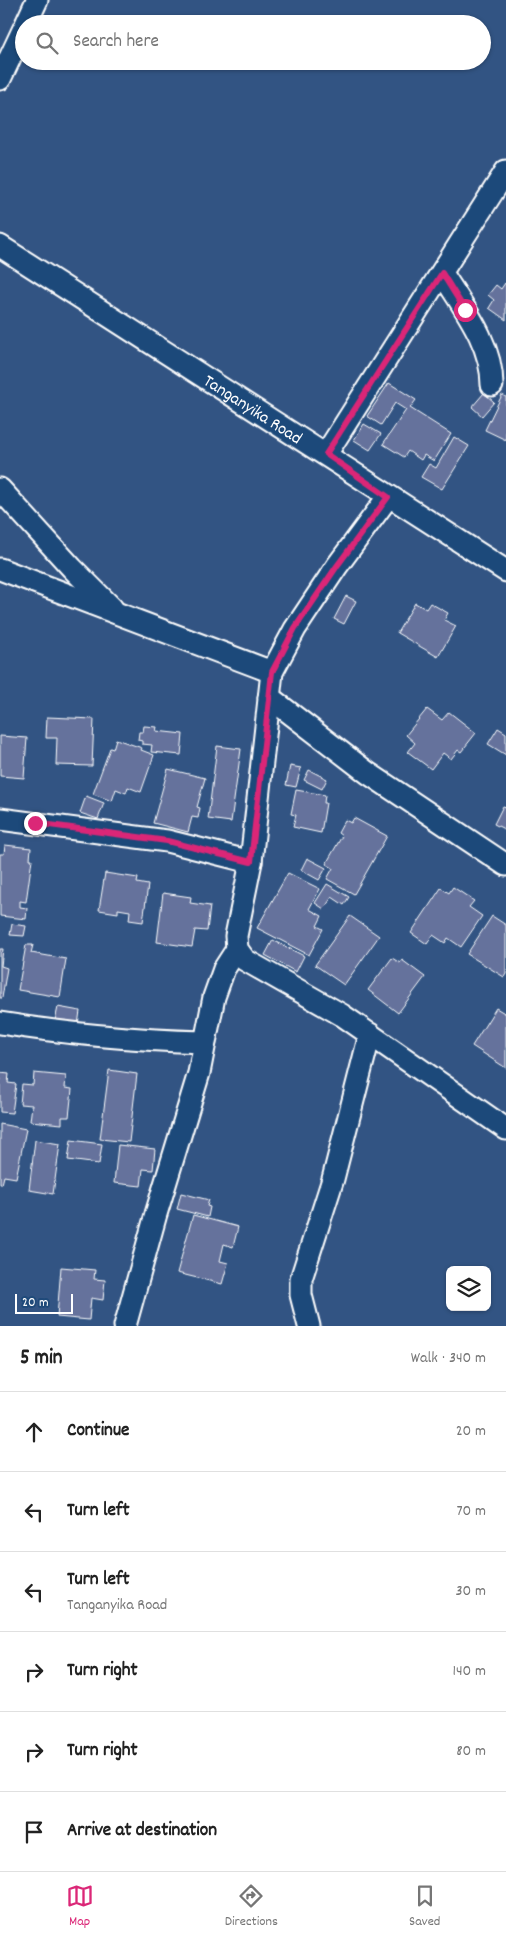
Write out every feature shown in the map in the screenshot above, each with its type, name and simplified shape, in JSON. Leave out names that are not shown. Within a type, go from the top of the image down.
[{"type":"street","points":[[30,15],[37,0]]},
{"type":"street","points":[[0,80],[15,48]]},
{"type":"street","points":[[326,454],[506,170]]},
{"type":"street","name":"Tanganyika Road","points":[[0,246],[326,454],[388,497],[506,571]]},
{"type":"street","points":[[442,273],[482,339],[488,354],[492,384]]},
{"type":"street","points":[[0,489],[72,568],[117,613]]},
{"type":"street","points":[[388,497],[337,566],[295,628],[272,672],[251,862],[236,936],[237,949],[245,960],[342,1015],[506,1129]]},
{"type":"street","points":[[0,569],[272,672]]},
{"type":"street","points":[[269,697],[368,773],[506,865]]},
{"type":"street","points":[[0,819],[167,841],[251,862]]},
{"type":"street","points":[[124,1326],[199,1074],[214,997],[224,969],[237,949]]},
{"type":"street","points":[[0,1023],[31,1028],[161,1041],[205,1042]]},
{"type":"street","points":[[309,1326],[301,1295],[301,1278],[332,1179],[370,1034]]},
{"type":"building","points":[[505,283],[506,320],[489,308],[494,300],[488,295],[496,285],[501,289]]},
{"type":"building","points":[[389,383],[416,400],[410,408],[451,434],[434,461],[424,455],[421,460],[408,451],[404,457],[383,444],[406,410],[395,403],[381,425],[367,416]]},
{"type":"building","points":[[484,393],[494,402],[482,416],[472,407]]},
{"type":"building","points":[[502,395],[506,397],[506,440],[485,430]]},
{"type":"building","points":[[364,424],[381,434],[370,450],[354,440]]},
{"type":"building","points":[[454,437],[469,446],[442,489],[421,477],[429,464],[436,468]]},
{"type":"building","points":[[346,596],[356,601],[344,624],[334,619]]},
{"type":"building","points":[[415,603],[426,609],[430,603],[448,613],[444,620],[456,626],[438,657],[397,633]]},
{"type":"building","points":[[427,709],[442,720],[449,712],[476,733],[461,752],[458,750],[451,759],[443,753],[431,769],[408,752],[415,743],[406,735]]},
{"type":"building","points":[[47,717],[94,719],[92,766],[56,765],[57,738],[46,738]]},
{"type":"building","points":[[144,726],[157,727],[156,731],[183,734],[181,755],[151,752],[152,745],[142,744],[142,741],[138,740],[139,732],[143,732]]},
{"type":"building","points":[[498,728],[506,733],[506,755],[488,744]]},
{"type":"building","points":[[0,736],[27,738],[24,778],[0,776]]},
{"type":"building","points":[[116,739],[142,748],[141,750],[154,755],[141,792],[128,787],[126,793],[116,789],[112,801],[93,794],[110,748],[113,749]]},
{"type":"building","points":[[217,746],[241,749],[231,822],[208,819]]},
{"type":"building","points":[[290,766],[301,768],[296,787],[286,785]]},
{"type":"building","points":[[168,769],[205,778],[197,807],[200,808],[198,818],[192,817],[188,832],[153,823]]},
{"type":"building","points":[[309,770],[327,779],[322,789],[304,780]]},
{"type":"building","points":[[296,790],[325,795],[324,803],[326,803],[321,833],[293,827],[296,815],[291,814]]},
{"type":"building","points":[[86,796],[104,803],[98,819],[80,813]]},
{"type":"building","points":[[503,806],[506,807],[506,830],[494,824]]},
{"type":"building","points":[[354,818],[387,836],[354,894],[327,879],[333,868],[326,864],[342,836],[338,833],[345,820],[351,823]]},
{"type":"building","points":[[5,845],[31,848],[30,859],[32,859],[26,902],[20,901],[20,907],[27,908],[26,919],[0,916],[0,854],[4,854]]},
{"type":"building","points":[[307,858],[326,868],[319,880],[301,870]]},
{"type":"building","points":[[105,873],[138,878],[137,883],[148,885],[143,922],[129,920],[130,911],[118,909],[118,913],[99,910]]},
{"type":"building","points":[[288,873],[320,889],[309,909],[322,916],[317,926],[323,929],[309,955],[257,928]]},
{"type":"building","points":[[327,884],[349,897],[344,905],[332,897],[324,909],[315,903]]},
{"type":"building","points":[[453,887],[474,901],[469,907],[482,916],[461,947],[448,938],[445,943],[433,935],[427,944],[411,933],[441,888],[449,893]]},
{"type":"building","points":[[163,893],[191,897],[190,903],[210,906],[207,931],[195,930],[192,947],[157,942]]},
{"type":"building","points":[[350,916],[379,936],[344,985],[315,965]]},
{"type":"building","points":[[492,916],[506,925],[506,974],[504,977],[467,954]]},
{"type":"building","points":[[12,924],[26,926],[24,936],[10,935]]},
{"type":"building","points":[[273,940],[304,956],[296,972],[265,955]]},
{"type":"building","points":[[26,945],[33,945],[31,953],[66,959],[60,997],[18,990]]},
{"type":"building","points":[[0,949],[3,949],[1,966],[7,968],[2,998],[0,998]]},
{"type":"building","points":[[392,958],[400,963],[402,960],[425,977],[398,1013],[368,990]]},
{"type":"building","points":[[58,1007],[80,1011],[78,1025],[55,1021]]},
{"type":"building","points":[[496,1008],[506,1014],[506,1068],[472,1046]]},
{"type":"building","points":[[109,1070],[137,1074],[129,1142],[100,1139]]},
{"type":"building","points":[[0,1073],[9,1074],[8,1083],[16,1084],[12,1113],[0,1112]]},
{"type":"building","points":[[34,1073],[66,1076],[65,1088],[72,1089],[69,1117],[62,1117],[62,1124],[30,1121],[32,1105],[20,1104],[22,1084],[33,1085]]},
{"type":"building","points":[[0,1124],[26,1129],[16,1178],[4,1176],[2,1184],[0,1184]]},
{"type":"building","points":[[35,1140],[60,1144],[53,1194],[29,1190]]},
{"type":"building","points":[[71,1140],[102,1144],[99,1164],[68,1160]]},
{"type":"building","points":[[118,1145],[155,1149],[153,1170],[143,1169],[141,1186],[114,1183]]},
{"type":"building","points":[[181,1193],[209,1200],[207,1206],[210,1207],[208,1217],[177,1209]]},
{"type":"building","points":[[193,1215],[238,1227],[233,1247],[224,1244],[220,1261],[228,1263],[222,1284],[177,1273]]},
{"type":"building","points":[[61,1267],[95,1270],[94,1279],[105,1280],[103,1300],[91,1298],[89,1320],[57,1317]]},
{"type":"route","points":[[35,823],[167,841],[251,862],[272,672],[280,653],[295,628],[337,566],[388,497],[326,454],[442,273],[465,310]]}]
